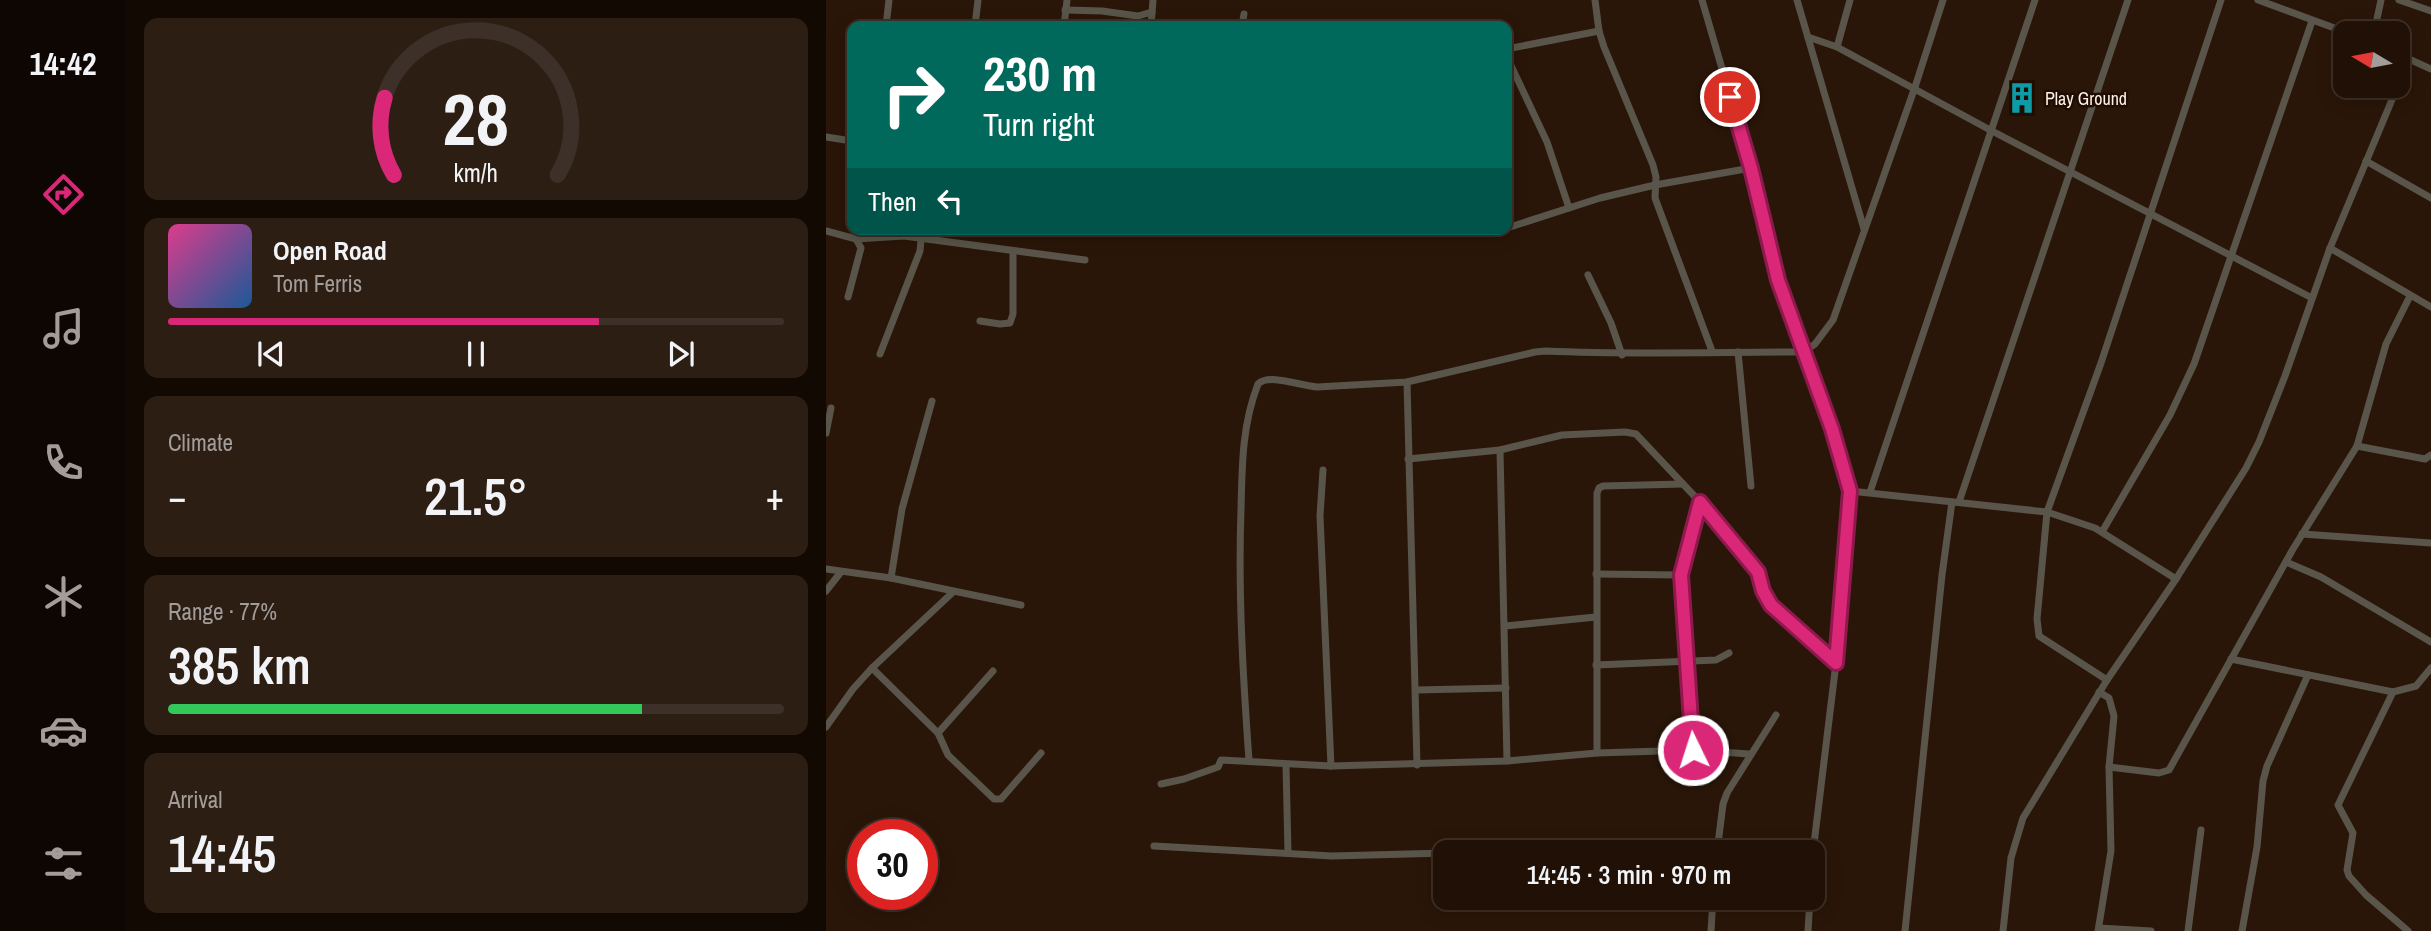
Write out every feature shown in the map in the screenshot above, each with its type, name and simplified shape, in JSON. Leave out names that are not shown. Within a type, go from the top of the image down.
[{"type":"street","points":[[887,21],[889,0]]},
{"type":"street","points":[[976,21],[978,0]]},
{"type":"street","points":[[1064,21],[1067,0]]},
{"type":"street","points":[[1151,21],[1153,0]]},
{"type":"street","points":[[1595,0],[1599,31],[1653,164],[1655,198],[1712,351]]},
{"type":"street","points":[[1702,0],[1751,168],[1778,280],[1832,429],[1850,491],[1836,663],[1814,840]]},
{"type":"street","points":[[1797,0],[1864,230]]},
{"type":"street","points":[[1837,47],[1850,0]]},
{"type":"street","points":[[1249,760],[1239,552],[1243,444],[1258,384],[1269,378],[1310,387],[1407,382],[1535,352],[1622,355],[1712,351],[1804,352],[1815,344],[1833,320],[1915,88],[1942,0]]},
{"type":"street","points":[[1870,492],[2035,0]]},
{"type":"street","points":[[1905,931],[1942,575],[1956,502],[2128,0]]},
{"type":"street","points":[[2107,680],[2039,636],[2037,619],[2048,512],[2221,0]]},
{"type":"street","points":[[2258,0],[2283,4],[2312,21],[2333,28]]},
{"type":"street","points":[[2377,21],[2381,0]]},
{"type":"street","points":[[2399,0],[2431,11]]},
{"type":"street","points":[[1065,10],[1138,16],[1152,12]]},
{"type":"street","points":[[1243,21],[1244,14]]},
{"type":"street","points":[[1138,16],[1144,21]]},
{"type":"street","points":[[2102,532],[2182,391],[2194,364],[2312,21]]},
{"type":"street","points":[[1512,48],[1599,31]]},
{"type":"street","points":[[1808,37],[1837,47],[2312,298]]},
{"type":"street","points":[[2410,59],[2431,69]]},
{"type":"street","points":[[1512,67],[1548,142],[1569,208]]},
{"type":"street","points":[[2003,931],[2011,858],[2023,818],[2099,692],[2225,503],[2259,442],[2330,248],[2393,98]]},
{"type":"street","points":[[826,137],[847,140]]},
{"type":"street","points":[[2366,161],[2431,198]]},
{"type":"street","points":[[1512,226],[1655,185],[1751,168]]},
{"type":"street","points":[[826,231],[856,239],[904,236],[1085,260]]},
{"type":"street","points":[[880,354],[920,251],[921,235]]},
{"type":"street","points":[[848,297],[861,248],[856,239]]},
{"type":"street","points":[[2330,248],[2431,307]]},
{"type":"street","points":[[980,321],[1010,323],[1013,314],[1013,251]]},
{"type":"street","points":[[1588,275],[1611,323],[1622,355]]},
{"type":"street","points":[[2109,767],[2159,774],[2169,770],[2302,534],[2357,446],[2386,344],[2410,296]]},
{"type":"street","points":[[1738,352],[1751,486]]},
{"type":"street","points":[[1407,382],[1417,765]]},
{"type":"street","points":[[891,579],[902,509],[932,401]]},
{"type":"street","points":[[826,433],[831,408]]},
{"type":"street","points":[[1408,459],[1500,450],[1562,435],[1631,432],[1640,436],[1758,572],[1763,591],[1771,605],[1836,663]]},
{"type":"street","points":[[2357,446],[2424,459],[2431,455]]},
{"type":"street","points":[[1500,450],[1507,761]]},
{"type":"street","points":[[1323,470],[1320,516],[1331,766]]},
{"type":"street","points":[[1597,752],[1597,493],[1599,488],[1683,484]]},
{"type":"street","points":[[1850,491],[2048,512],[2102,532],[2176,579]]},
{"type":"street","points":[[1693,750],[1681,575],[1700,502]]},
{"type":"street","points":[[2302,534],[2431,543]]},
{"type":"street","points":[[2286,562],[2321,577],[2431,642]]},
{"type":"street","points":[[826,569],[891,579],[1021,606]]},
{"type":"street","points":[[826,591],[841,572]]},
{"type":"street","points":[[1596,574],[1681,575]]},
{"type":"street","points":[[826,727],[872,668],[952,593]]},
{"type":"street","points":[[1506,626],[1596,617]]},
{"type":"street","points":[[1596,665],[1721,659],[1729,653]]},
{"type":"street","points":[[2231,659],[2393,692],[2416,686],[2431,668]]},
{"type":"street","points":[[872,668],[938,733],[948,755],[994,799],[1001,799],[1041,752]]},
{"type":"street","points":[[938,733],[993,671]]},
{"type":"street","points":[[2242,931],[2257,847],[2263,781],[2267,766],[2308,675]]},
{"type":"street","points":[[1416,690],[1506,688]]},
{"type":"street","points":[[2099,692],[2109,698],[2114,716],[2109,767],[2111,851],[2099,930],[2151,931]]},
{"type":"street","points":[[2393,692],[2338,805],[2353,833],[2347,870],[2349,876],[2408,931]]},
{"type":"street","points":[[1718,840],[1723,804],[1749,754],[1776,715]]},
{"type":"street","points":[[1161,784],[1218,767],[1221,760],[1331,766],[1507,761],[1597,752],[1693,750],[1749,754]]},
{"type":"street","points":[[1286,765],[1288,853]]},
{"type":"street","points":[[2188,931],[2202,830]]},
{"type":"street","points":[[1154,846],[1332,856],[1433,853]]},
{"type":"street","points":[[1711,931],[1712,910]]},
{"type":"street","points":[[1808,931],[1809,910]]},
{"type":"place","name":"Play Ground","points":[[2022,98]]},
{"type":"route","points":[[1693,750],[1681,575],[1700,502],[1758,572],[1763,591],[1771,605],[1836,663],[1850,491],[1832,429],[1778,280],[1751,168],[1730,97]]}]
